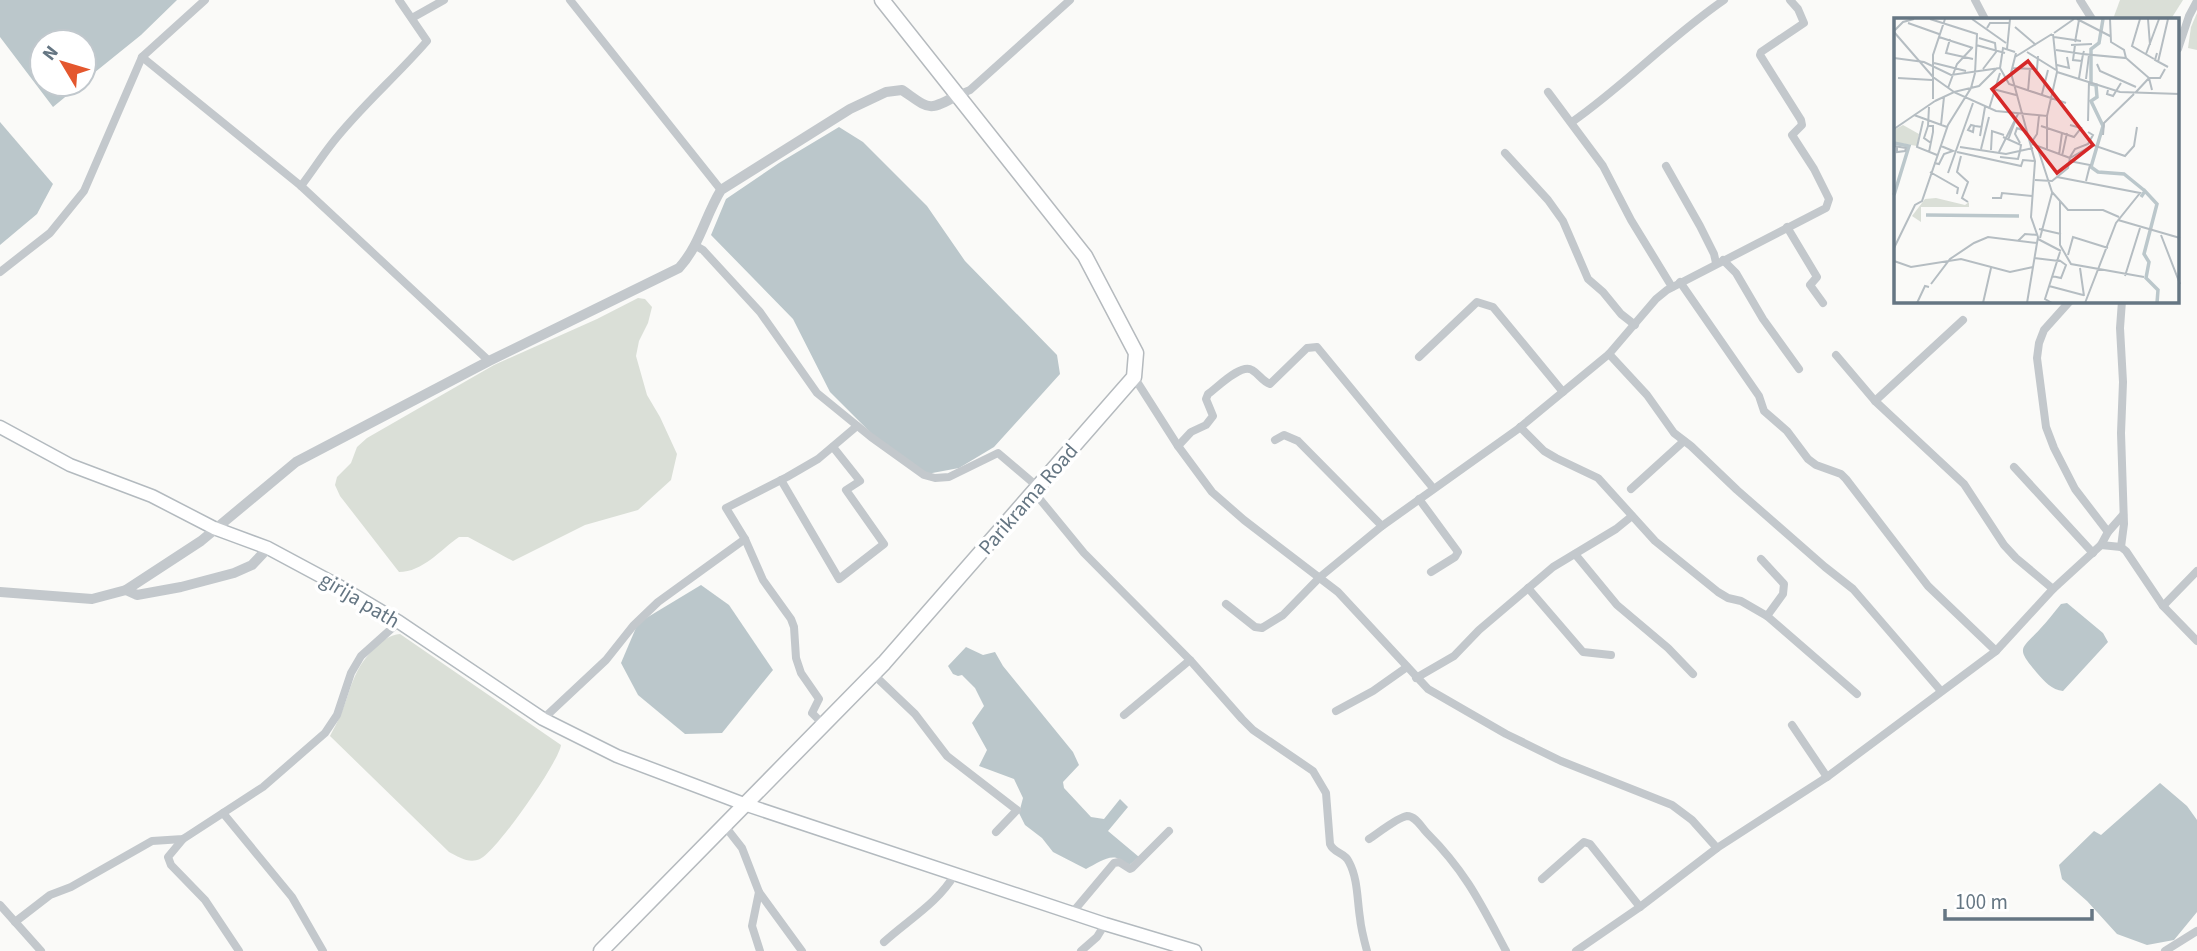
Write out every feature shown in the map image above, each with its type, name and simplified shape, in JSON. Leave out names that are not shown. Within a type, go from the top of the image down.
[{"type":"main road","points":[[882,0],[1085,256],[1136,353],[1134,377]]},
{"type":"main road","name":"Parikrama Road","points":[[601,951],[873,674],[1134,377]]},
{"type":"main road","name":"girija path","points":[[0,427],[70,465],[152,496],[214,528],[268,548],[399,622],[543,719],[617,756],[744,804],[1105,924],[1195,951]]},
{"type":"street","points":[[0,272],[50,233],[84,191],[142,57],[205,0]]},
{"type":"street","points":[[301,186],[330,145],[428,41],[399,0]]},
{"type":"street","points":[[412,18],[444,0]]},
{"type":"street","points":[[570,0],[721,190]]},
{"type":"street","points":[[0,592],[92,599],[126,590],[201,541],[296,462],[489,361],[679,268],[696,246],[721,190],[850,109],[886,92],[902,90],[927,107],[936,108],[970,90],[1070,0]]},
{"type":"street","points":[[1572,122],[1724,0]]},
{"type":"street","points":[[1226,604],[1253,625],[1262,628],[1283,615],[1320,577],[1382,526],[1520,427],[1609,354],[1656,299],[1676,284],[1826,208],[1829,199],[1792,135],[1802,125],[1801,120],[1760,55],[1804,23],[1798,9],[1790,0]]},
{"type":"street","points":[[1975,0],[1984,18]]},
{"type":"street","points":[[2080,0],[2091,18]]},
{"type":"street","points":[[2180,43],[2197,1]]},
{"type":"street","points":[[142,57],[301,186],[489,361]]},
{"type":"street","points":[[1548,92],[1604,166],[1631,220],[1759,396],[1768,416],[1787,431],[1816,465],[1841,474],[1846,479],[1928,586],[1996,651]]},
{"type":"street","points":[[1505,153],[1563,220],[1588,279],[1621,314],[1636,325]]},
{"type":"street","points":[[1666,166],[1719,261],[1736,273],[1745,292],[1799,369]]},
{"type":"street","points":[[1787,227],[1817,277],[1810,285],[1823,303]]},
{"type":"street","points":[[696,246],[703,250],[760,312],[817,393],[924,475],[949,477],[998,453],[1036,489],[1084,552],[1190,660],[1242,719],[1313,771],[1323,784],[1327,800],[1332,849],[1347,858],[1350,863],[1359,898],[1359,915],[1367,951]]},
{"type":"street","points":[[1419,357],[1476,302],[1487,304],[1493,307],[1563,392]]},
{"type":"street","points":[[2068,303],[2044,330],[2039,342],[2037,358],[2046,427],[2053,448],[2075,489],[2108,532]]},
{"type":"street","points":[[2121,547],[2122,303]]},
{"type":"street","points":[[1875,401],[1963,320]]},
{"type":"street","points":[[1178,446],[1191,432],[1210,421],[1213,416],[1206,400],[1208,394],[1237,370],[1253,370],[1263,381],[1270,384],[1307,348],[1317,347],[1433,488]]},
{"type":"street","points":[[1609,354],[1647,396],[1674,433],[1853,589],[1941,691]]},
{"type":"street","points":[[1836,355],[1875,401],[1964,484],[2004,545],[2053,589]]},
{"type":"street","points":[[1134,377],[1178,446],[1212,492],[1244,520],[1320,577],[1356,609],[1428,689],[1450,704],[1561,761],[1656,796],[1692,820],[1717,848]]},
{"type":"street","points":[[823,724],[812,713],[819,699],[801,673],[796,658],[791,619],[763,580],[745,539],[726,508],[818,459],[857,426]]},
{"type":"street","points":[[1520,427],[1556,458],[1598,478],[1655,541],[1712,588],[1766,616],[1857,694]]},
{"type":"street","points":[[1275,440],[1284,435],[1298,441],[1382,526]]},
{"type":"street","points":[[1631,489],[1684,442]]},
{"type":"street","points":[[781,480],[839,579],[884,544],[846,490],[860,481],[833,447]]},
{"type":"street","points":[[2014,467],[2093,553]]},
{"type":"street","points":[[1419,499],[1458,552],[1455,557],[1431,572]]},
{"type":"street","points":[[1576,951],[1640,907],[1717,848],[1827,777],[1996,651],[2053,589],[2101,545],[2123,515]]},
{"type":"street","points":[[1416,678],[1454,656],[1479,630],[1553,567],[1616,529],[1632,516]]},
{"type":"street","points":[[543,719],[606,660],[633,626],[659,602],[745,539]]},
{"type":"street","points":[[2101,545],[2121,547],[2126,551],[2163,606],[2197,640]]},
{"type":"street","points":[[126,590],[137,595],[234,573],[252,565],[268,548]]},
{"type":"street","points":[[1575,554],[1616,605],[1668,648],[1693,674]]},
{"type":"street","points":[[1762,559],[1784,584],[1783,594],[1766,616]]},
{"type":"street","points":[[2163,606],[2197,570]]},
{"type":"street","points":[[1528,588],[1583,652],[1611,655]]},
{"type":"street","points":[[239,951],[205,900],[171,865],[168,858],[183,839],[263,787],[325,733],[337,715],[351,673],[361,656],[399,622]]},
{"type":"street","points":[[1124,715],[1190,660]]},
{"type":"street","points":[[1336,711],[1373,691],[1407,667]]},
{"type":"street","points":[[873,674],[915,714],[947,756],[1017,810],[996,832]]},
{"type":"street","points":[[1792,724],[1827,777]]},
{"type":"street","points":[[223,813],[292,897],[324,951]]},
{"type":"street","points":[[1369,839],[1398,820],[1406,817],[1415,819],[1451,857],[1472,886],[1506,951]]},
{"type":"street","points":[[724,825],[742,848],[759,892],[802,951]]},
{"type":"street","points":[[1072,913],[1115,863],[1132,868],[1169,831]]},
{"type":"street","points":[[15,922],[50,895],[71,887],[152,841],[183,839]]},
{"type":"street","points":[[1542,879],[1584,842],[1590,844],[1640,907]]},
{"type":"street","points":[[884,942],[929,906],[955,874]]},
{"type":"street","points":[[759,892],[752,926],[760,951]]},
{"type":"street","points":[[0,905],[41,951]]},
{"type":"street","points":[[1081,951],[1097,937],[1105,924]]},
{"type":"street","points":[[2165,951],[2197,932]]},
{"type":"shaded area","points":[[0,0],[177,0],[141,35],[98,70],[98,28],[28,28],[28,74],[0,37]]},
{"type":"shaded area","points":[[2120,0],[2183,0],[2172,18],[2113,18]]},
{"type":"shaded area","points":[[2197,13],[2197,50],[2188,48],[2191,27]]},
{"type":"shaded area","points":[[46,98],[64,98],[53,107]]},
{"type":"shaded area","points":[[0,122],[53,184],[37,214],[0,245]]},
{"type":"shaded area","points":[[839,127],[863,142],[927,206],[965,261],[1057,355],[1060,374],[994,447],[959,468],[927,474],[890,452],[830,392],[793,319],[711,235],[726,199]]},
{"type":"shaded area","points":[[638,298],[645,299],[652,307],[636,356],[647,395],[677,454],[671,480],[638,510],[585,525],[513,561],[468,537],[459,537],[424,564],[399,572],[340,496],[335,485],[337,477],[351,463],[357,447],[367,438],[494,365]]},
{"type":"shaded area","points":[[701,585],[729,605],[773,670],[722,733],[685,734],[638,695],[621,663],[638,623]]},
{"type":"shaded area","points":[[2067,603],[2103,633],[2108,642],[2063,691],[2042,679],[2026,658],[2023,649],[2061,604]]},
{"type":"shaded area","points":[[400,634],[561,745],[550,769],[526,806],[499,841],[480,859],[468,860],[449,852],[330,736],[362,663],[381,642]]},
{"type":"shaded area","points":[[966,647],[983,655],[995,652],[1003,666],[1073,752],[1079,765],[1063,782],[1064,788],[1091,817],[1104,819],[1120,799],[1128,807],[1108,831],[1139,857],[1128,866],[1118,858],[1107,858],[1086,869],[1053,852],[1042,838],[1025,825],[1019,813],[1023,798],[1014,779],[979,766],[987,750],[972,723],[984,706],[975,688],[962,675],[953,674],[948,666]]},
{"type":"shaded area","points":[[2160,783],[2187,806],[2197,820],[2197,912],[2174,940],[2147,945],[2117,934],[2087,901],[2062,879],[2059,865],[2094,831],[2101,835]]}]
